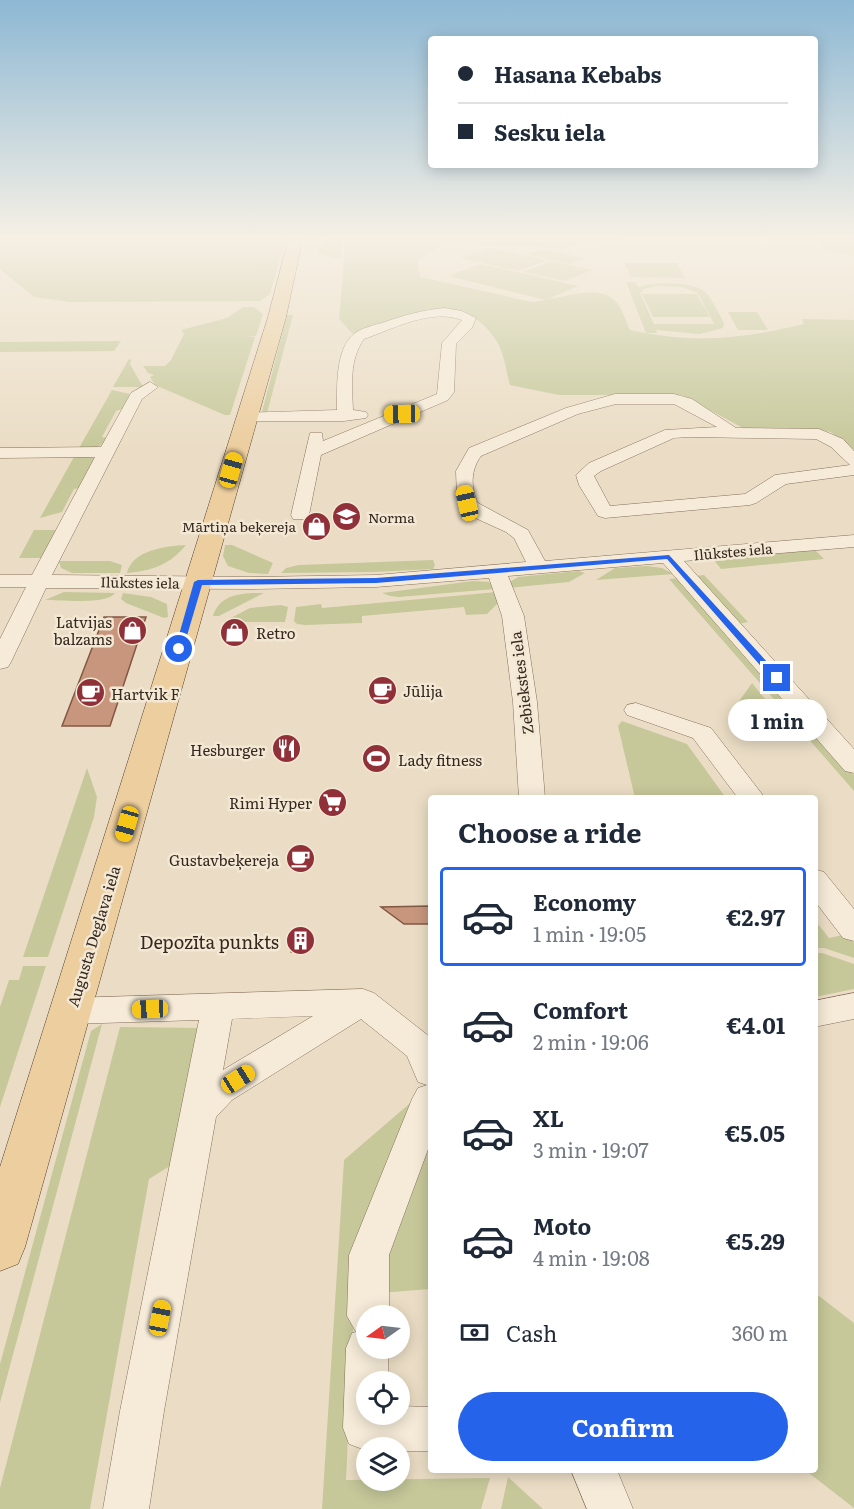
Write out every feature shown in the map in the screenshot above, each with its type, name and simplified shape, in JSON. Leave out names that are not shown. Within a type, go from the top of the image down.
[{"type":"main road","name":"Augusta Deglava iela","points":[[0,1247],[280,307]]},
{"type":"street","points":[[313,452],[435,402],[446,392],[449,343],[467,325],[469,318],[450,311],[432,313],[359,336],[350,347],[343,395],[346,406],[344,416]]},
{"type":"street","points":[[0,662],[39,581],[136,396],[150,387]]},
{"type":"street","points":[[538,567],[520,533],[475,511],[467,503],[465,463],[476,452],[572,411],[615,399],[674,399],[686,402],[724,425],[731,432]]},
{"type":"street","points":[[248,416],[402,414]]},
{"type":"street","points":[[300,515],[321,416]]},
{"type":"street","points":[[854,461],[837,443],[819,434],[731,432],[671,434],[595,467],[585,475],[588,485],[605,512],[750,499],[781,479],[854,470]]},
{"type":"street","points":[[0,453],[107,452]]},
{"type":"street","name":"Ilūkstes iela","points":[[0,581],[376,581],[854,541]]},
{"type":"street","points":[[669,557],[854,765]]},
{"type":"street","name":"Zebiekstes iela","points":[[496,570],[513,616],[525,702],[532,795]]},
{"type":"street","points":[[636,710],[702,733],[750,795]]},
{"type":"street","points":[[818,884],[854,930]]},
{"type":"street","points":[[70,1011],[363,1002],[420,1048],[428,1067]]},
{"type":"street","points":[[199,1110],[220,1090],[363,1002]]},
{"type":"street","points":[[126,1509],[142,1411],[218,1006]]},
{"type":"street","points":[[818,1013],[854,1006]]},
{"type":"street","points":[[368,1305],[369,1255],[428,1104]]},
{"type":"street","points":[[367,1359],[365,1428],[428,1429]]},
{"type":"street","points":[[595,1473],[610,1509]]},
{"type":"green space","points":[[242,307],[255,307],[263,314],[256,336],[247,336],[255,337],[230,415],[225,415],[155,385],[150,377],[154,375],[148,373],[143,366],[165,366],[171,360],[184,334],[181,330],[227,318]]},
{"type":"green space","points":[[340,307],[620,307],[630,330],[696,338],[759,333],[804,324],[802,319],[854,320],[854,450],[831,432],[813,429],[743,428],[682,395],[559,395],[510,385],[503,356],[496,340],[481,323],[465,313],[448,309],[429,310],[353,334],[339,319]]},
{"type":"green space","points":[[636,307],[647,307],[654,324],[714,324],[705,307],[716,307],[724,323],[723,328],[700,334],[656,330],[657,333],[646,333]]},
{"type":"green space","points":[[648,307],[705,307],[710,317],[653,317]]},
{"type":"green space","points":[[728,312],[757,312],[768,330],[738,330]]},
{"type":"green space","points":[[287,315],[293,315],[267,413],[262,412]]},
{"type":"green space","points":[[121,341],[114,351],[0,352],[0,342]]},
{"type":"green space","points":[[129,359],[143,387],[113,387]]},
{"type":"green space","points":[[112,390],[130,394],[122,409],[116,411],[102,437],[107,438],[98,446],[79,448]]},
{"type":"green space","points":[[75,455],[94,458],[80,488],[74,489],[62,512],[40,518]]},
{"type":"green space","points":[[34,530],[58,530],[44,558],[19,558]]},
{"type":"green space","points":[[186,545],[173,558],[160,566],[127,573],[130,565],[143,554],[160,548]]},
{"type":"green space","points":[[225,545],[232,545],[273,563],[268,574],[249,573],[228,566],[223,556]]},
{"type":"green space","points":[[815,550],[824,559],[721,569],[714,560]]},
{"type":"green space","points":[[433,560],[435,565],[433,569],[281,573],[286,568],[299,565]]},
{"type":"green space","points":[[59,561],[110,561],[122,565],[120,573],[72,573],[61,568]]},
{"type":"green space","points":[[647,566],[662,568],[674,574],[596,580],[615,568]]},
{"type":"green space","points":[[578,571],[585,573],[569,582],[508,588],[508,583],[518,577]]},
{"type":"green space","points":[[704,575],[748,622],[738,624],[694,576]]},
{"type":"green space","points":[[678,578],[854,775],[854,791],[669,579]]},
{"type":"green space","points":[[473,581],[489,582],[495,589],[399,597],[382,593]]},
{"type":"green space","points":[[64,592],[115,593],[110,597],[93,600],[45,600]]},
{"type":"green space","points":[[497,592],[499,602],[487,614],[466,615],[464,607],[362,616],[362,623],[305,625],[294,621],[296,607],[321,604],[322,608]]},
{"type":"green space","points":[[123,593],[151,597],[167,604],[168,617],[164,618],[126,603],[121,599]]},
{"type":"green space","points":[[264,593],[219,616],[213,616],[216,608],[227,599],[241,594]]},
{"type":"green space","points":[[281,605],[288,607],[285,622],[223,622],[250,608]]},
{"type":"green space","points":[[752,683],[774,710],[734,717],[730,714]]},
{"type":"green space","points":[[622,721],[687,744],[724,795],[634,795],[618,726]]},
{"type":"green space","points":[[87,768],[97,797],[94,817],[48,957],[23,957]]},
{"type":"green space","points":[[818,924],[829,938],[847,934],[854,943],[854,958],[818,948]]},
{"type":"green space","points":[[818,953],[854,964],[854,989],[818,996]]},
{"type":"green space","points":[[23,966],[46,966],[0,1107],[0,1007],[9,980],[19,980]]},
{"type":"green space","points":[[102,1024],[0,1403],[0,1364],[91,1031]]},
{"type":"green space","points":[[120,1027],[204,1028],[178,1161],[149,1179],[90,1509],[0,1509],[0,1488]]},
{"type":"green space","points":[[423,1092],[356,1265],[346,1480],[356,1480],[356,1491],[410,1491],[410,1479],[490,1478],[481,1509],[322,1509],[344,1160]]},
{"type":"green space","points":[[428,1132],[428,1289],[380,1293],[400,1205]]},
{"type":"green space","points":[[818,1295],[854,1323],[854,1508],[809,1473],[818,1473]]},
{"type":"green space","points":[[508,1477],[543,1509],[501,1509]]},
{"type":"building","points":[[104,617],[146,617],[110,726],[62,726]]},
{"type":"building","points":[[428,906],[428,924],[404,924],[381,907]]},
{"type":"building","name":"Depozīta punkts","points":[[292,931],[308,931],[307,952],[291,952]]},
{"type":"place","name":"Norma","points":[[347,517]]},
{"type":"place","name":"Mārtiņa beķereja","points":[[317,526]]},
{"type":"place","name":"Latvijas balzams","points":[[133,630]]},
{"type":"place","name":"Retro","points":[[235,632]]},
{"type":"place","name":"Jūlija","points":[[382,690]]},
{"type":"place","name":"Hartvik F","points":[[90,693]]},
{"type":"place","name":"Hesburger","points":[[286,749]]},
{"type":"place","name":"Lady fitness","points":[[377,759]]},
{"type":"place","name":"Rimi Hyper","points":[[333,802]]},
{"type":"place","name":"Gustavbeķereja","points":[[300,859]]},
{"type":"place","name":"Depozīta punkts","points":[[300,941]]},
{"type":"route","points":[[179,649],[198,582],[376,581],[669,557],[777,678]]}]
